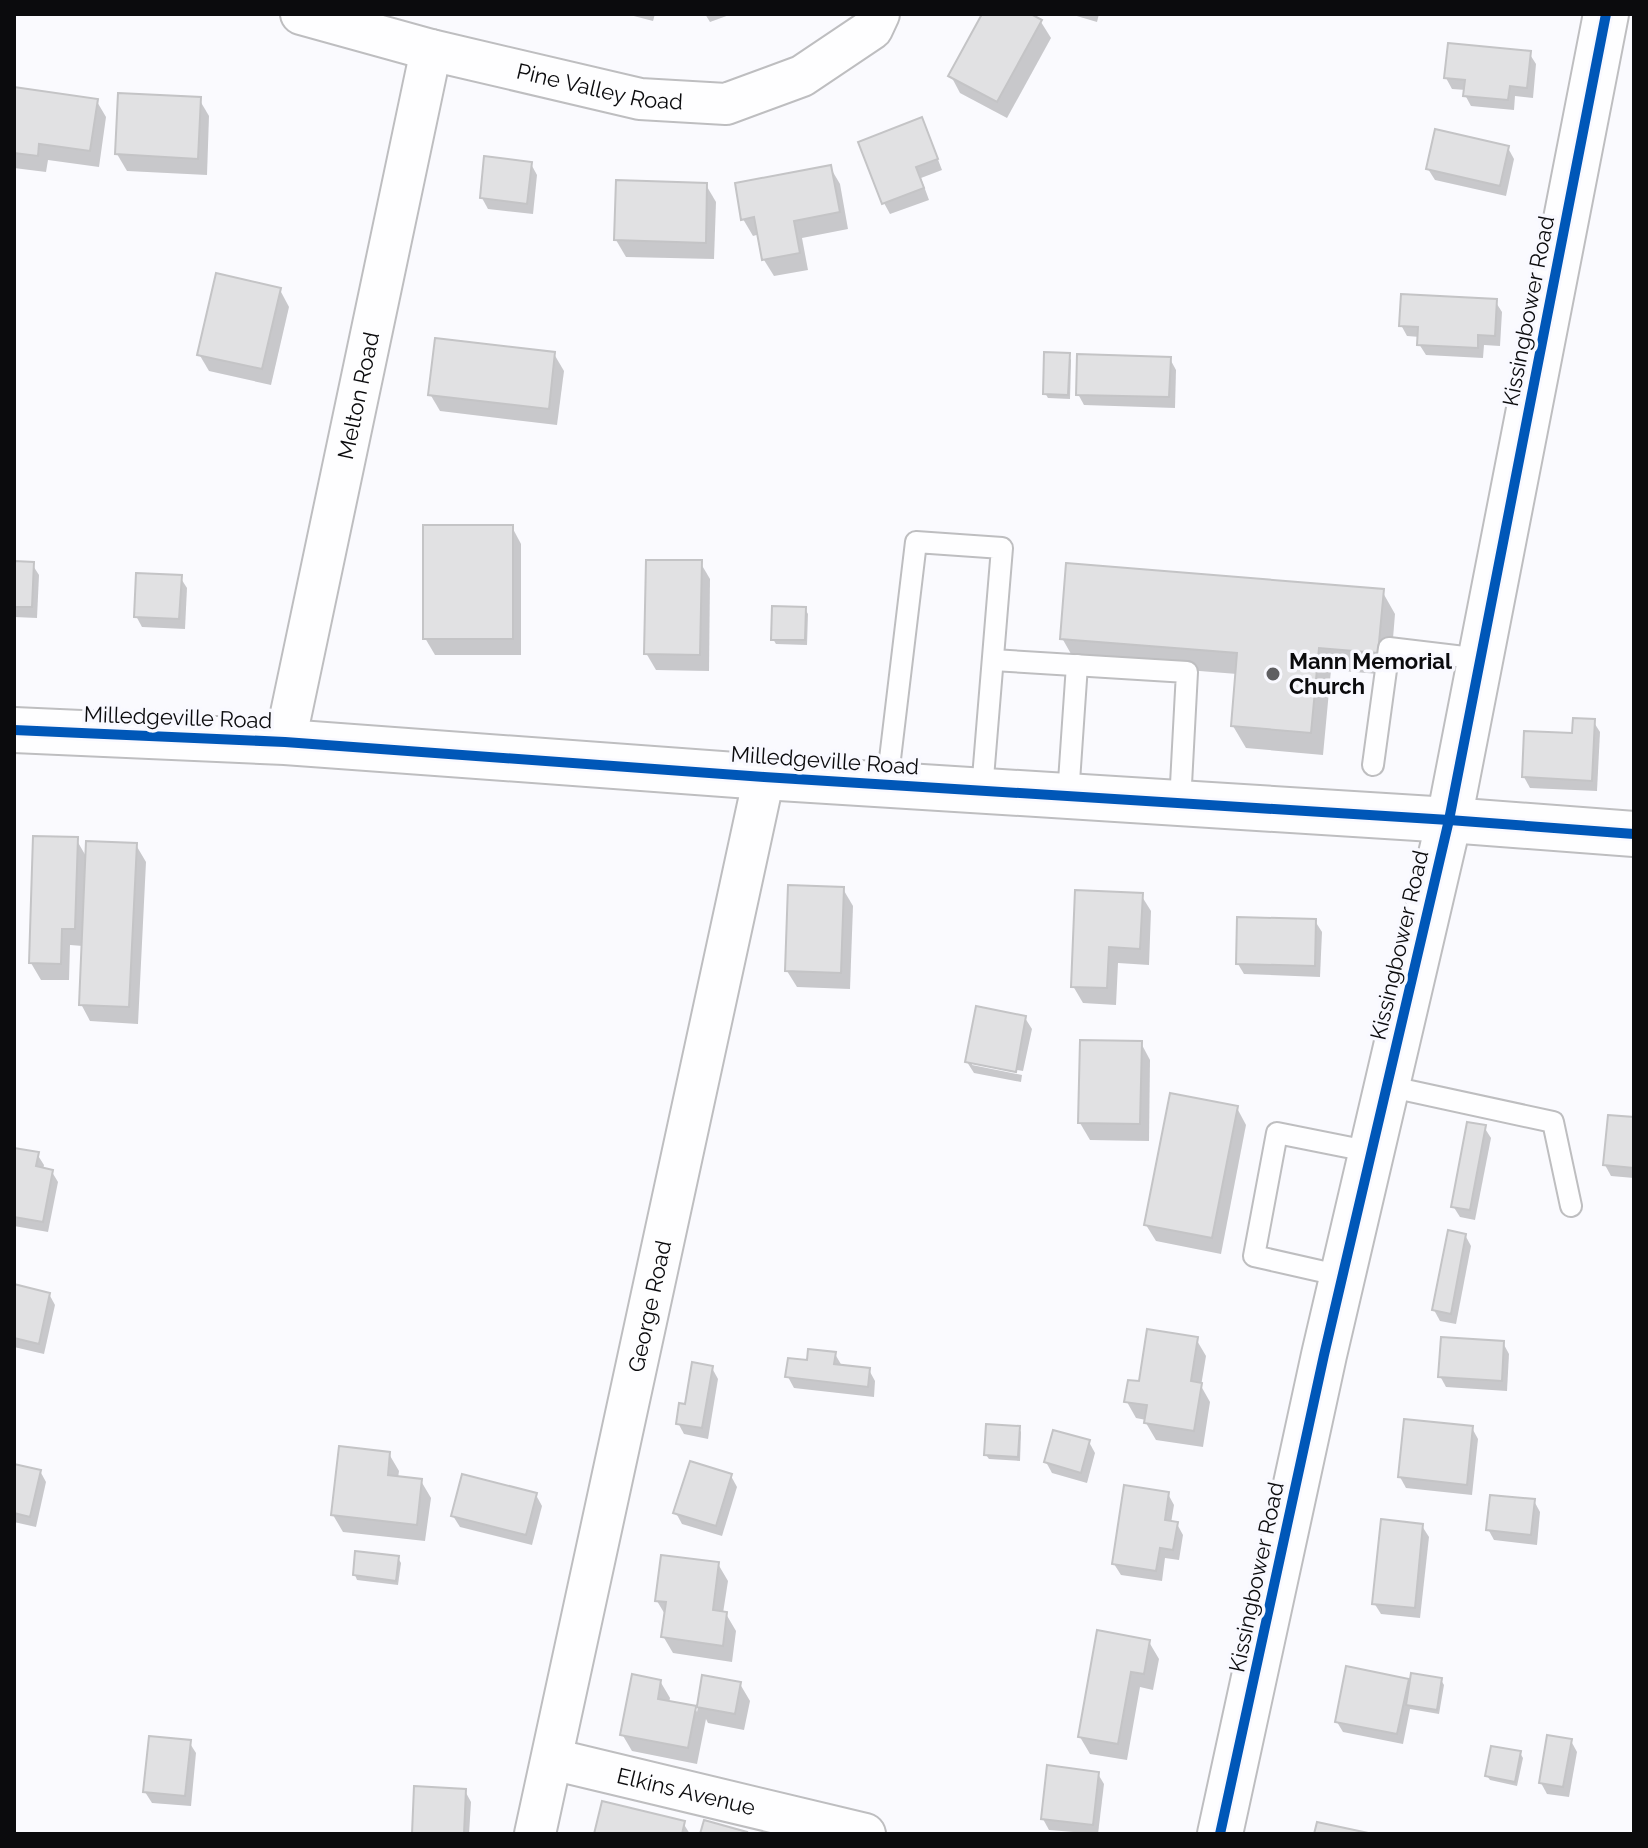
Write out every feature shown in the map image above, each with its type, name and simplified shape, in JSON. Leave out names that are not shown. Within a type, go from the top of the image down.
[{"type":"street","name":"Pine Valley Road","points":[[301,14],[431,50],[640,99],[726,104],[802,76],[872,29],[879,14]]},
{"type":"street","name":"Kissingbower Road","points":[[1220,1834],[1342,1276],[1449,820],[1606,14]]},
{"type":"street","name":"Melton Road","points":[[285,742],[431,50]]},
{"type":"street","name":"Milledgeville Road","points":[[14,730],[285,742],[1634,834]]},
{"type":"street","name":"George Road","points":[[535,1834],[764,777]]},
{"type":"street","name":"Elkins Avenue","points":[[552,1759],[865,1834]]},
{"type":"lane","points":[[887,784],[916,542],[1002,548],[982,790]]},
{"type":"lane","points":[[1373,765],[1389,648],[1481,659]]},
{"type":"lane","points":[[993,660],[1187,672],[1180,803]]},
{"type":"lane","points":[[1068,796],[1077,665]]},
{"type":"lane","points":[[1387,1086],[1553,1122],[1571,1206]]},
{"type":"lane","points":[[1342,1276],[1254,1256],[1277,1133],[1372,1152]]},
{"type":"building","points":[[982,14],[1031,14],[1042,20],[997,102],[948,76]]},
{"type":"building","points":[[1448,43],[1531,51],[1527,88],[1510,86],[1508,100],[1463,96],[1465,80],[1444,78]]},
{"type":"building","points":[[14,87],[98,99],[90,151],[39,144],[38,156],[14,153]]},
{"type":"building","points":[[118,93],[201,97],[198,159],[115,154]]},
{"type":"building","points":[[922,117],[938,159],[916,167],[924,188],[882,204],[858,142]]},
{"type":"building","points":[[1435,129],[1509,146],[1500,186],[1426,169]]},
{"type":"building","points":[[484,156],[532,162],[527,204],[480,198]]},
{"type":"building","points":[[831,165],[840,212],[794,221],[800,253],[762,260],[754,217],[741,220],[735,183]]},
{"type":"building","points":[[616,180],[707,183],[706,243],[614,240]]},
{"type":"building","points":[[216,273],[281,288],[262,369],[197,355]]},
{"type":"building","points":[[1401,294],[1497,299],[1495,336],[1478,335],[1478,348],[1417,345],[1418,327],[1399,326]]},
{"type":"building","points":[[435,338],[555,352],[549,409],[428,395]]},
{"type":"building","points":[[1044,352],[1070,353],[1068,395],[1043,394]]},
{"type":"building","points":[[1077,354],[1171,357],[1169,397],[1076,395]]},
{"type":"building","points":[[423,525],[513,525],[513,639],[423,639]]},
{"type":"building","points":[[646,560],[702,560],[700,655],[644,654]]},
{"type":"building","points":[[14,561],[34,562],[32,607],[14,607]]},
{"type":"building","points":[[1066,563],[1384,589],[1378,653],[1319,648],[1311,733],[1231,726],[1237,653],[1060,639]]},
{"type":"building","points":[[136,573],[182,575],[179,619],[134,617]]},
{"type":"building","points":[[772,606],[806,607],[805,640],[771,640]]},
{"type":"building","points":[[1573,718],[1595,719],[1592,781],[1522,777],[1524,731],[1572,733]]},
{"type":"building","points":[[33,836],[78,837],[75,929],[62,929],[61,964],[29,963]]},
{"type":"building","points":[[86,841],[137,843],[129,1007],[79,1005]]},
{"type":"building","points":[[788,885],[844,887],[841,973],[785,971]]},
{"type":"building","points":[[1075,890],[1143,893],[1140,949],[1109,947],[1107,988],[1071,987]]},
{"type":"building","points":[[1237,917],[1316,919],[1315,966],[1236,964]]},
{"type":"building","points":[[976,1006],[1026,1016],[1016,1072],[965,1062]]},
{"type":"building","points":[[1080,1040],[1142,1041],[1140,1124],[1078,1123]]},
{"type":"building","points":[[1170,1093],[1238,1106],[1212,1238],[1144,1225]]},
{"type":"building","points":[[1608,1115],[1634,1117],[1634,1168],[1603,1165]]},
{"type":"building","points":[[1467,1122],[1486,1125],[1470,1210],[1451,1207]]},
{"type":"building","points":[[14,1148],[39,1152],[36,1166],[53,1170],[43,1222],[14,1217]]},
{"type":"building","points":[[1448,1230],[1466,1234],[1451,1314],[1432,1310]]},
{"type":"building","points":[[14,1284],[50,1293],[39,1344],[14,1338]]},
{"type":"building","points":[[1147,1329],[1198,1337],[1191,1381],[1202,1383],[1194,1431],[1144,1423],[1147,1405],[1124,1402],[1128,1380],[1139,1381]]},
{"type":"building","points":[[1441,1337],[1504,1341],[1502,1381],[1438,1377]]},
{"type":"building","points":[[808,1349],[836,1352],[834,1364],[870,1368],[868,1387],[785,1377],[788,1358],[807,1360]]},
{"type":"building","points":[[692,1362],[713,1366],[702,1428],[676,1424],[679,1403],[685,1404]]},
{"type":"building","points":[[1404,1419],[1473,1426],[1467,1485],[1398,1477]]},
{"type":"building","points":[[986,1424],[1020,1426],[1018,1457],[984,1455]]},
{"type":"building","points":[[1053,1430],[1090,1440],[1081,1473],[1044,1462]]},
{"type":"building","points":[[339,1446],[390,1452],[388,1475],[422,1479],[417,1525],[331,1515]]},
{"type":"building","points":[[690,1461],[732,1474],[716,1526],[673,1513]]},
{"type":"building","points":[[14,1464],[41,1470],[30,1517],[14,1513]]},
{"type":"building","points":[[462,1474],[537,1493],[526,1535],[451,1516]]},
{"type":"building","points":[[1124,1485],[1169,1492],[1165,1520],[1178,1522],[1173,1550],[1160,1548],[1156,1571],[1112,1564]]},
{"type":"building","points":[[1490,1495],[1535,1499],[1531,1535],[1486,1530]]},
{"type":"building","points":[[1381,1519],[1423,1524],[1415,1608],[1372,1604]]},
{"type":"building","points":[[355,1551],[399,1556],[396,1581],[353,1575]]},
{"type":"building","points":[[661,1555],[719,1562],[713,1610],[727,1612],[723,1646],[661,1637],[666,1602],[655,1601]]},
{"type":"building","points":[[1097,1630],[1150,1640],[1144,1674],[1131,1672],[1118,1744],[1078,1737]]},
{"type":"building","points":[[1346,1666],[1409,1679],[1397,1734],[1335,1722]]},
{"type":"building","points":[[1411,1673],[1442,1678],[1437,1710],[1406,1705]]},
{"type":"building","points":[[632,1674],[661,1680],[658,1699],[697,1706],[702,1675],[741,1682],[735,1714],[696,1707],[688,1748],[620,1735]]},
{"type":"building","points":[[1547,1735],[1572,1739],[1563,1787],[1539,1783]]},
{"type":"building","points":[[149,1736],[191,1740],[185,1796],[143,1792]]},
{"type":"building","points":[[1491,1746],[1521,1751],[1515,1782],[1485,1776]]},
{"type":"building","points":[[1047,1765],[1099,1772],[1093,1825],[1041,1819]]},
{"type":"building","points":[[414,1786],[466,1789],[464,1834],[412,1834]]},
{"type":"building","points":[[602,1801],[685,1821],[682,1834],[594,1834]]},
{"type":"building","points":[[704,1820],[747,1832],[700,1834]]},
{"type":"building","points":[[1317,1822],[1373,1834],[1314,1834]]},
{"type":"cycle path","points":[[1220,1834],[1324,1355],[1449,820],[1606,14]]},
{"type":"cycle path","points":[[14,730],[285,742],[1634,834]]},
{"type":"place","name":"Mann Memorial Church","points":[[1273,674]]}]
